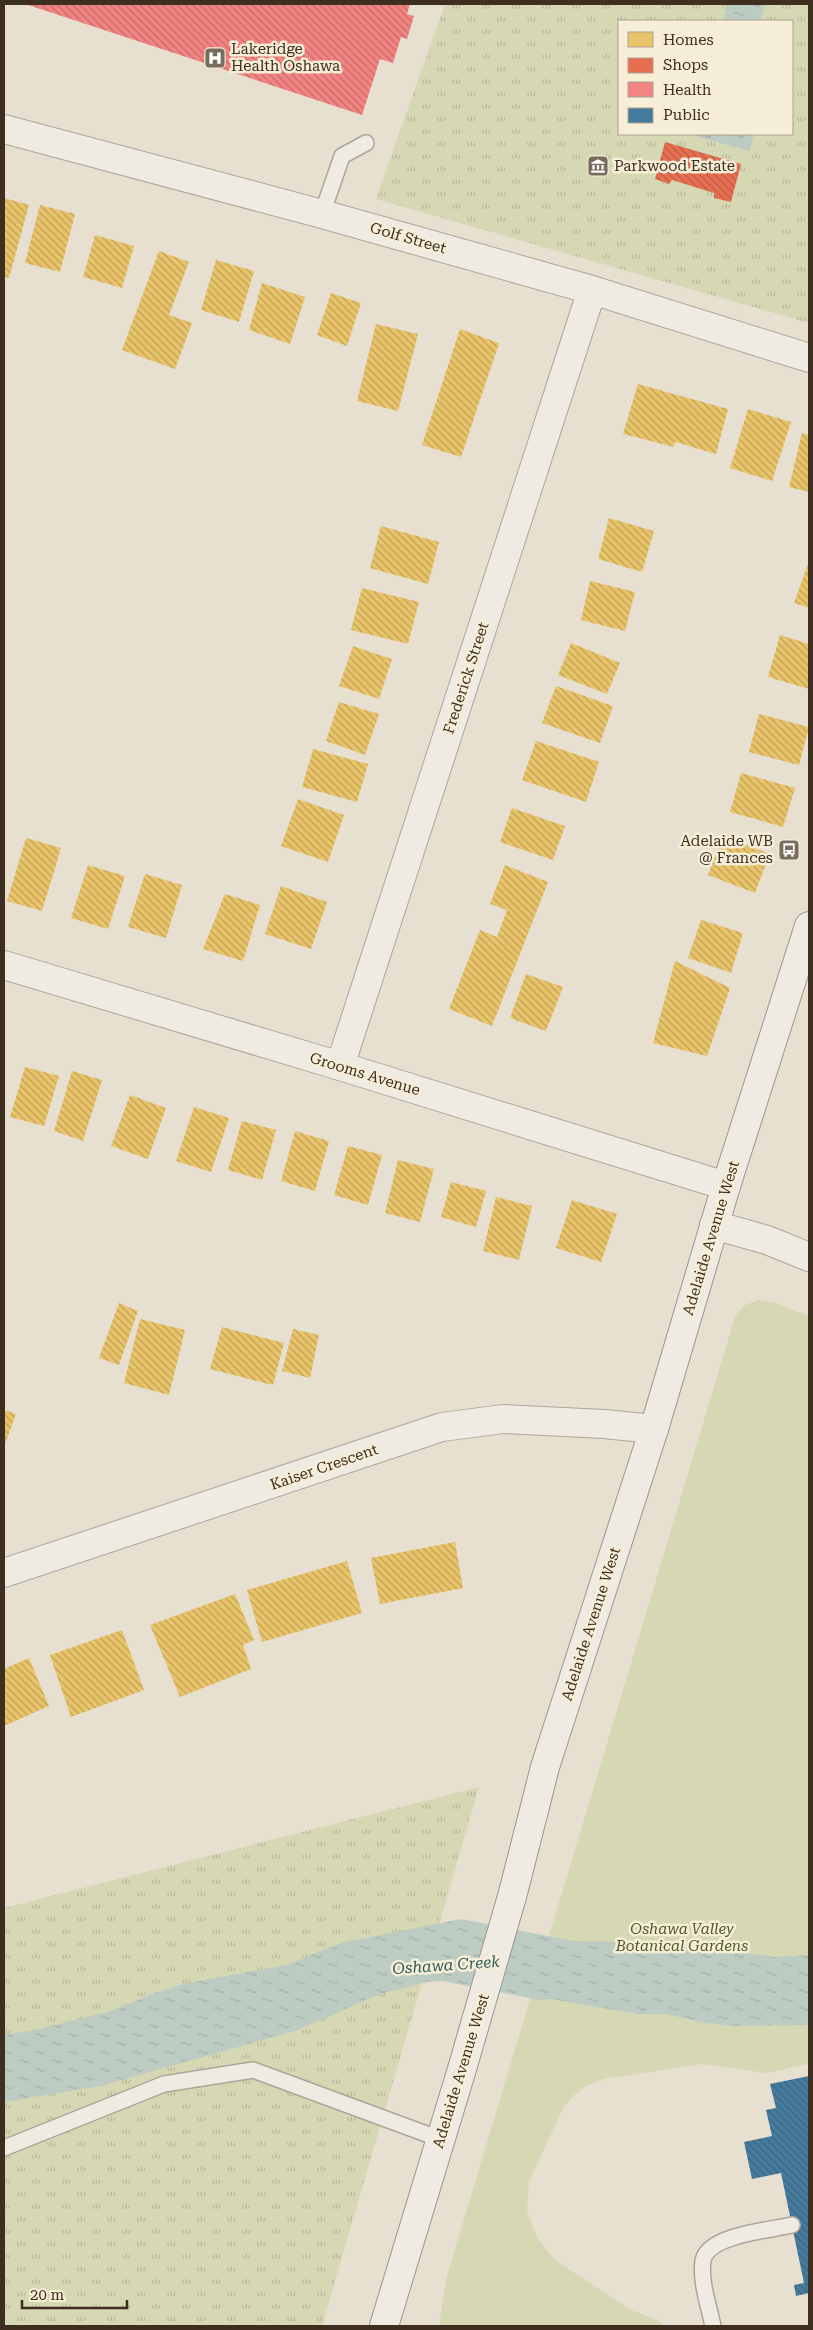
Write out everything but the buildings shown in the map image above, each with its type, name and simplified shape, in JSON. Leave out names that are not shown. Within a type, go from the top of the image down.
[{"type":"street","name":"Golf Street","points":[[4,130],[322,214],[592,290],[809,358]]},
{"type":"street","name":"Frederick Street","points":[[340,1066],[592,290]]},
{"type":"street","name":"Adelaide Avenue West","points":[[384,2326],[513,1893],[545,1767],[654,1429],[726,1186],[809,926]]},
{"type":"street","name":"Grooms Avenue","points":[[4,965],[340,1066],[726,1186]]},
{"type":"street","points":[[714,1225],[767,1240],[809,1258]]},
{"type":"street","name":"Kaiser Crescent","points":[[4,1573],[442,1427],[503,1419],[604,1424],[654,1429]]},
{"type":"lane","points":[[322,214],[342,156],[366,142]]},
{"type":"lane","points":[[4,2148],[164,2084],[253,2070],[440,2139]]},
{"type":"lane","points":[[713,2326],[703,2275],[703,2259],[712,2248],[728,2238],[792,2225]]},
{"type":"green space","name":"Parkwood Estate","points":[[445,4],[809,4],[809,323],[376,199]]},
{"type":"green space","name":"Oshawa Valley Botanical Gardens","points":[[758,1300],[773,1302],[809,1316],[809,2064],[766,2073],[703,2064],[604,2079],[588,2085],[573,2096],[563,2108],[529,2182],[527,2212],[538,2239],[555,2260],[631,2310],[658,2320],[665,2326],[439,2326],[446,2279],[735,1317],[743,1306]]},
{"type":"green space","points":[[479,1787],[322,2326],[4,2326],[4,1908]]},
{"type":"water","points":[[728,4],[765,4],[760,20],[723,20]]},
{"type":"water","points":[[692,135],[754,135],[749,151]]},
{"type":"water","name":"Oshawa Creek","points":[[461,1919],[574,1941],[661,1943],[776,1957],[809,1955],[809,2025],[731,2026],[700,2022],[666,2014],[637,2014],[551,1999],[539,2000],[443,1981],[427,1982],[380,1994],[295,2031],[100,2086],[4,2102],[4,2035],[35,2030],[115,2010],[151,1994],[183,1984],[286,1965],[341,1943]]},
{"type":"place","name":"Lakeridge Health Oshawa","points":[[215,58]]},
{"type":"place","name":"Parkwood Estate","points":[[598,166]]},
{"type":"place","name":"Adelaide WB @ Frances","points":[[789,850]]}]
